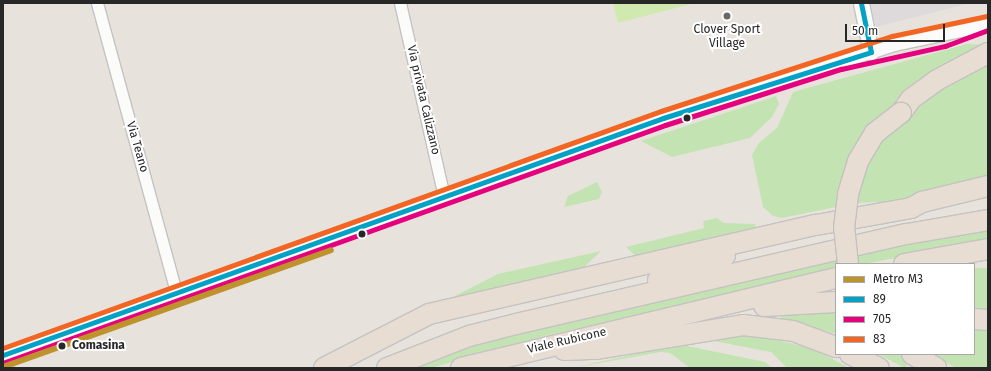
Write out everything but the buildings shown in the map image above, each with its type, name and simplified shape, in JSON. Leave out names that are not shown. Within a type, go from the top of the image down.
[{"type":"highway","points":[[901,113],[911,99],[936,80],[988,53]]},
{"type":"highway","points":[[848,263],[844,228],[848,194],[858,161],[875,133],[901,113],[988,61]]},
{"type":"highway","points":[[324,368],[429,314],[769,236],[912,208],[922,202],[988,186]]},
{"type":"highway","points":[[516,324],[899,236],[988,220]]},
{"type":"highway","points":[[386,368],[436,348],[712,262],[769,236]]},
{"type":"highway","points":[[910,263],[988,249]]},
{"type":"highway","points":[[675,316],[835,278]]},
{"type":"highway","points":[[675,316],[781,303],[835,302]]},
{"type":"highway","name":"Viale Rubicone","points":[[461,368],[480,364],[526,350],[675,316]]},
{"type":"highway","points":[[975,319],[988,320]]},
{"type":"highway","points":[[526,350],[597,350],[743,325],[793,330],[835,347]]},
{"type":"highway","points":[[852,355],[879,368]]},
{"type":"highway","points":[[914,355],[936,368]]},
{"type":"main road","points":[[861,3],[871,52]]},
{"type":"main road","points":[[9,353],[663,118],[871,52],[895,51],[937,41],[982,25]]},
{"type":"street","name":"Via Teano","points":[[97,3],[176,292]]},
{"type":"street","name":"Via privata Calizzano","points":[[400,3],[444,197]]},
{"type":"street","points":[[5,368],[9,353]]},
{"type":"shaded area","points":[[870,3],[971,3],[876,27]]},
{"type":"green space","points":[[613,3],[695,3],[618,23]]},
{"type":"green space","points":[[967,44],[988,45],[988,180],[902,201],[856,203],[782,218],[773,216],[763,207],[752,155],[759,143],[777,128],[793,92]]},
{"type":"green space","points":[[776,96],[779,104],[772,117],[750,138],[672,157],[641,141]]},
{"type":"green space","points":[[597,182],[602,192],[599,199],[564,207],[568,196]]},
{"type":"green space","points":[[717,218],[724,223],[755,224],[758,233],[637,257],[626,247],[704,228],[703,221]]},
{"type":"green space","points":[[988,229],[988,241],[868,263],[835,263],[835,270],[548,335],[431,368],[401,368],[440,352],[907,241]]},
{"type":"green space","points":[[601,251],[577,274],[450,302],[449,299],[498,274]]},
{"type":"green space","points":[[975,268],[988,268],[988,314],[975,314]]},
{"type":"green space","points":[[781,310],[835,310],[835,334],[781,318]]},
{"type":"green space","points":[[975,326],[988,327],[988,368],[956,368],[931,355],[975,355]]},
{"type":"green space","points":[[756,335],[814,349],[849,368],[787,368],[771,352],[714,341],[713,337]]},
{"type":"green space","points":[[687,346],[765,362],[772,368],[690,368],[670,353],[661,352],[572,368],[668,347]]},
{"type":"green space","points":[[880,355],[913,355],[905,368]]},
{"type":"metro line","name":"M3","points":[[3,367],[331,250]]},
{"type":"transit line","name":"89","points":[[861,3],[871,52]]},
{"type":"transit line","name":"83","points":[[3,348],[661,111],[892,36],[987,16]]},
{"type":"transit line","name":"705","points":[[5,362],[665,125],[841,69],[945,46],[988,30]]},
{"type":"transit line","name":"89","points":[[3,355],[663,118],[871,52]]},
{"type":"place","name":"Clover Sport Village","points":[[727,16]]},
{"type":"place","name":"Comasina","points":[[62,346]]}]
